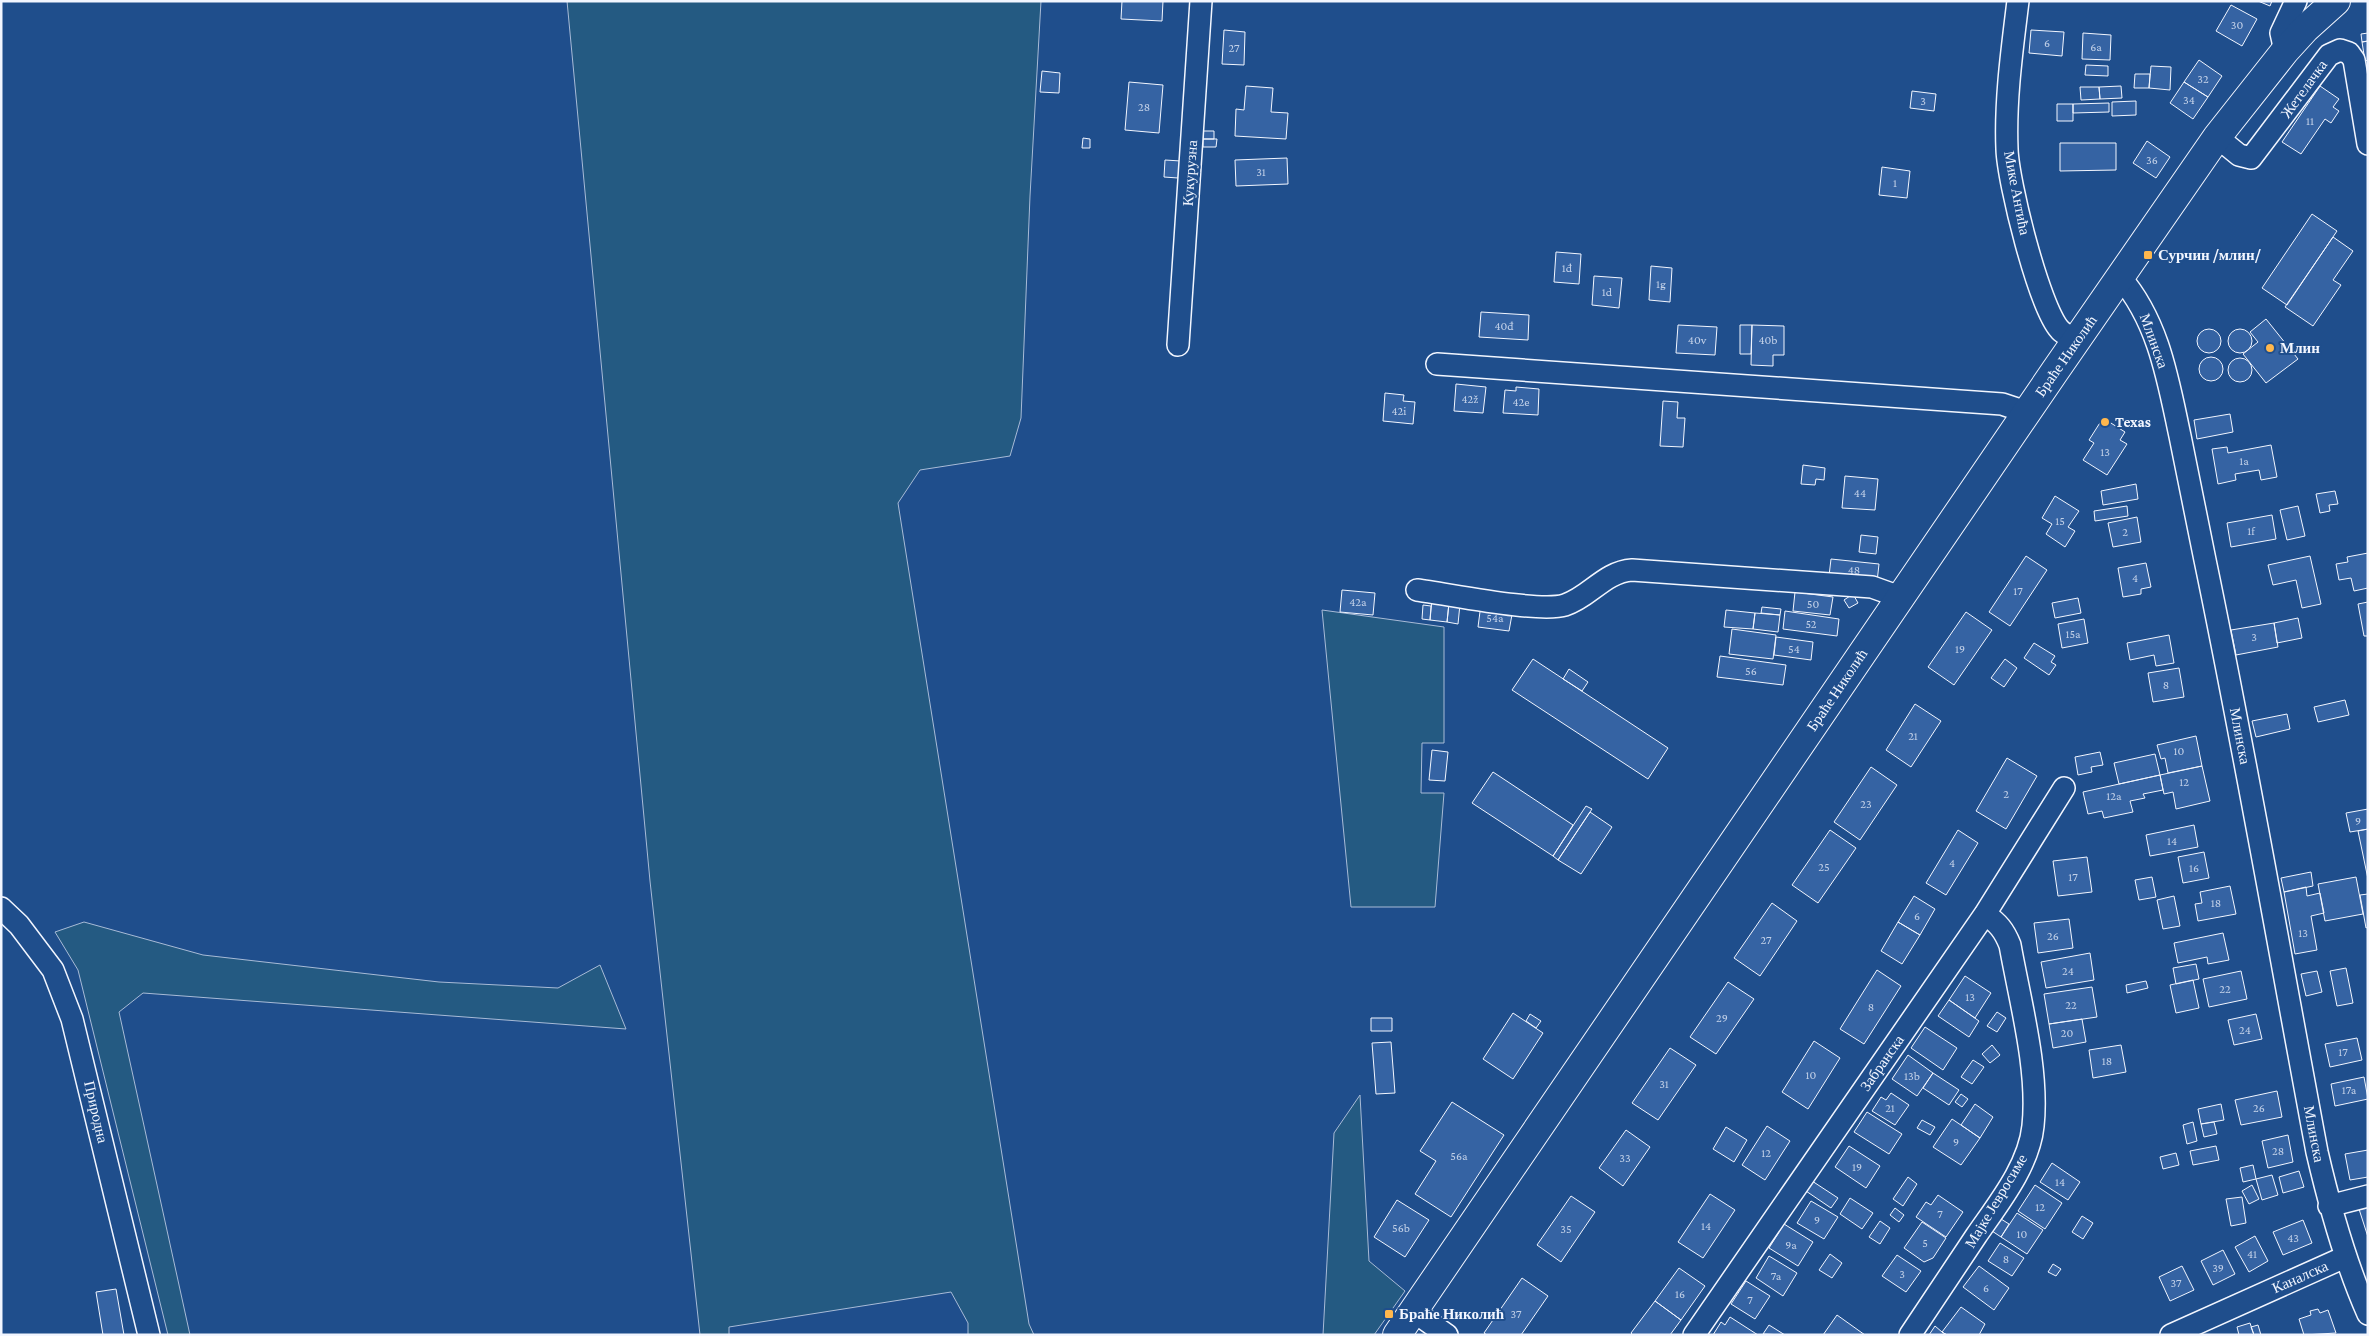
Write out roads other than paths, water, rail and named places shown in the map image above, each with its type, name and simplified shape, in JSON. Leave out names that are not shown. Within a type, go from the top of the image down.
[{"type":"main road","name":"Браће Николић","points":[[1397,1335],[2026,412],[2217,137],[2249,94],[2285,51],[2306,28],[2336,1]]},
{"type":"street","name":"Кукурузна","points":[[1178,345],[1201,1]]},
{"type":"street","name":"Мике Антића","points":[[2018,1],[2008,98],[2007,151],[2010,170],[2022,227],[2045,303],[2060,329],[2075,341]]},
{"type":"street","points":[[2285,51],[2280,33],[2296,1]]},
{"type":"street","name":"Жетелачка","points":[[2217,137],[2239,155],[2251,158],[2329,55],[2340,50],[2349,52],[2354,60],[2368,144]]},
{"type":"street","name":"Млинска","points":[[2120,277],[2133,292],[2147,317],[2169,382],[2226,659],[2315,1142],[2329,1206]]},
{"type":"street","points":[[1437,364],[2002,404],[2026,412]]},
{"type":"street","points":[[1417,590],[1530,606],[1557,607],[1576,600],[1613,574],[1632,570],[1872,586],[1900,597]]},
{"type":"street","name":"Забранска","points":[[1694,1335],[1986,914],[2064,788]]},
{"type":"street","name":"Природна","points":[[1,908],[10,924],[53,970],[72,1019],[149,1335]]},
{"type":"street","name":"Мајке Јевросиме","points":[[1910,1335],[2006,1192],[2028,1149],[2033,1128],[2032,1069],[2010,945],[2005,931],[1986,914]]},
{"type":"street","points":[[2329,1206],[2368,1196]]},
{"type":"street","name":"Каналска","points":[[2171,1335],[2344,1256],[2329,1206]]},
{"type":"street","points":[[2344,1256],[2368,1314]]},
{"type":"street","points":[[1413,1311],[1448,1335]]},
{"type":"place","name":"Сурчин /млин/","points":[[2148,255]]},
{"type":"place","name":"Млин","points":[[2270,348]]},
{"type":"place","name":"Texas","points":[[2105,422]]},
{"type":"place","name":"Браће Николић","points":[[1389,1314]]}]
